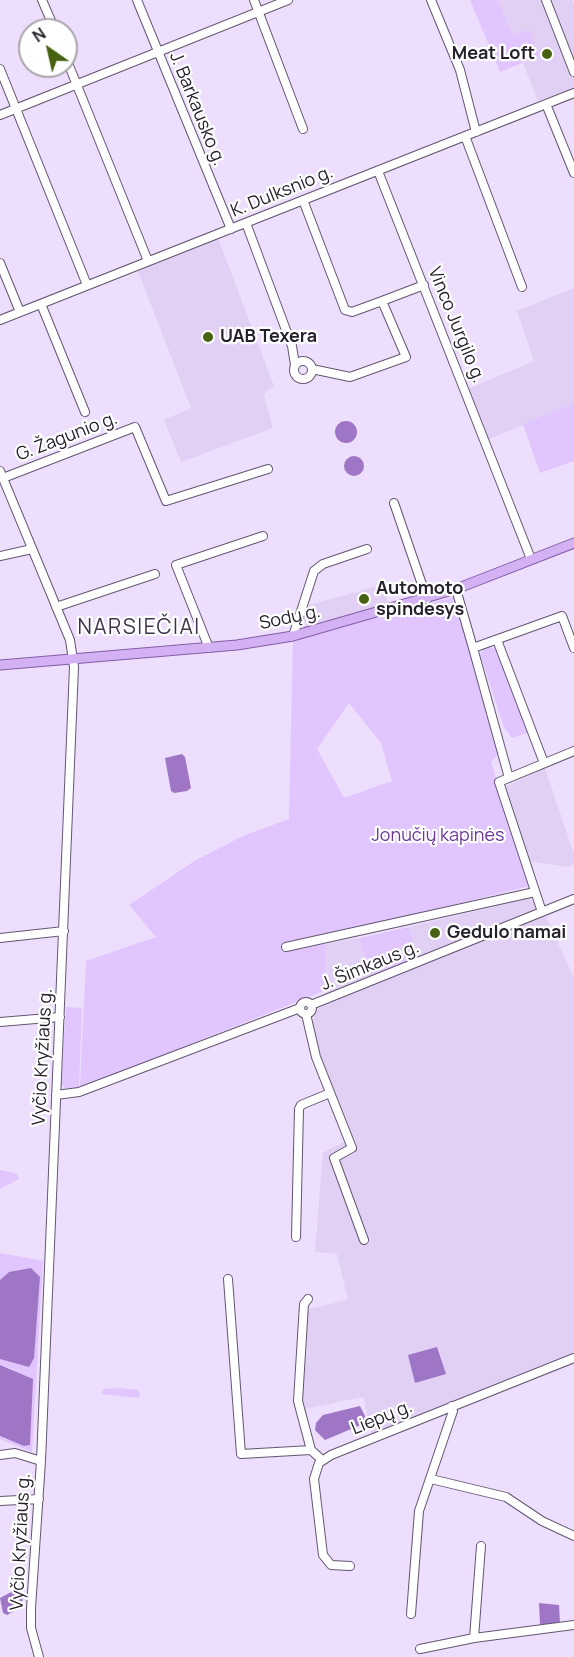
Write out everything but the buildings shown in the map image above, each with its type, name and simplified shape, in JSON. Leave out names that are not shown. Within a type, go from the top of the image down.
[{"type":"main road","name":"Sodų g.","points":[[0,665],[209,648],[293,636],[427,599],[574,543]]},
{"type":"street","points":[[42,0],[50,18]]},
{"type":"street","name":"J. Barkausko g.","points":[[137,0],[231,229]]},
{"type":"street","points":[[254,0],[303,129]]},
{"type":"street","points":[[0,115],[288,0]]},
{"type":"street","points":[[431,0],[460,70],[476,132]]},
{"type":"street","points":[[546,0],[574,72]]},
{"type":"street","points":[[0,69],[87,285]]},
{"type":"street","points":[[74,78],[148,261]]},
{"type":"street","name":"K. Dulksnio g.","points":[[0,320],[574,93]]},
{"type":"street","points":[[546,104],[574,172]]},
{"type":"street","points":[[465,136],[522,287]]},
{"type":"street","name":"Vinco Jurgilo g.","points":[[378,171],[531,559]]},
{"type":"street","points":[[303,200],[345,310],[352,312],[424,285]]},
{"type":"street","points":[[246,223],[292,346],[294,373],[300,378],[308,376],[312,369]]},
{"type":"street","points":[[0,263],[20,312]]},
{"type":"street","points":[[292,346],[312,369],[350,376],[406,357],[382,301]]},
{"type":"street","points":[[40,304],[85,412]]},
{"type":"street","points":[[295,365],[305,361]]},
{"type":"street","name":"G. Žagunio g.","points":[[1,475],[135,427],[166,501],[268,470]]},
{"type":"street","name":"Vyčio Kryžiaus g.","points":[[1,475],[57,607],[70,640],[74,658],[41,1461],[31,1608],[31,1628],[39,1657]]},
{"type":"street","points":[[394,503],[427,599]]},
{"type":"street","points":[[209,648],[176,565],[263,536]]},
{"type":"street","points":[[0,556],[33,549]]},
{"type":"street","points":[[293,636],[314,571],[322,564],[367,549]]},
{"type":"street","points":[[57,607],[155,574]]},
{"type":"street","points":[[456,589],[509,778]]},
{"type":"street","points":[[473,648],[562,616],[574,648]]},
{"type":"street","points":[[497,640],[544,763]]},
{"type":"street","points":[[542,912],[499,782],[574,752]]},
{"type":"street","points":[[286,946],[535,892]]},
{"type":"street","name":"J. Šimkaus g.","points":[[364,1240],[334,1158],[352,1148],[311,1043],[303,1011],[311,1011],[311,1005],[574,899]]},
{"type":"street","points":[[0,938],[64,932]]},
{"type":"street","points":[[56,1095],[79,1092],[98,1086],[303,1011]]},
{"type":"street","points":[[0,1022],[60,1017]]},
{"type":"street","points":[[296,1237],[299,1109],[302,1105],[330,1093]]},
{"type":"street","points":[[228,1279],[241,1454],[311,1450]]},
{"type":"street","points":[[308,1299],[304,1304],[297,1389],[311,1450],[322,1460],[316,1467],[314,1479],[323,1555],[331,1565],[350,1566]]},
{"type":"street","name":"Liepų g.","points":[[322,1460],[574,1358]]},
{"type":"street","points":[[411,1614],[419,1512],[453,1411],[452,1406]]},
{"type":"street","points":[[0,1455],[15,1454],[41,1461]]},
{"type":"street","points":[[430,1479],[506,1497],[542,1521],[574,1536]]},
{"type":"street","points":[[0,1501],[39,1499]]},
{"type":"street","points":[[474,1638],[481,1546]]},
{"type":"street","points":[[420,1649],[474,1638],[574,1625]]},
{"type":"shaded area","points":[[498,0],[572,0],[574,5],[574,88],[538,101],[523,63],[539,56],[528,29],[513,36]]},
{"type":"shaded area","points":[[218,238],[274,386],[264,394],[273,428],[181,462],[164,420],[191,408],[137,269]]},
{"type":"shaded area","points":[[574,288],[574,403],[485,441],[465,390],[534,361],[517,311]]},
{"type":"shaded area","points":[[346,421],[354,424],[357,432],[354,440],[346,443],[338,440],[335,432],[338,424]]},
{"type":"shaded area","points":[[354,456],[361,459],[364,466],[361,473],[354,476],[347,473],[344,466],[347,459]]},
{"type":"shaded area","points":[[382,585],[390,607],[299,631],[309,605]]},
{"type":"shaded area","points":[[182,754],[185,757],[191,788],[174,793],[171,791],[165,758]]},
{"type":"shaded area","points":[[545,768],[574,854],[574,864],[568,867],[528,861],[503,788]]},
{"type":"shaded area","points":[[530,898],[536,906],[535,911],[418,958],[409,927]]},
{"type":"shaded area","points":[[545,915],[574,978],[574,1352],[372,1435],[363,1397],[304,1409],[301,1390],[308,1309],[348,1300],[337,1254],[315,1252],[323,1153],[351,1138],[311,1033],[315,1011],[331,1001]]},
{"type":"shaded area","points":[[360,938],[369,978],[326,994],[325,944]]},
{"type":"shaded area","points":[[31,1268],[40,1277],[34,1358],[29,1367],[0,1359],[0,1280],[9,1272]]},
{"type":"shaded area","points":[[437,1347],[446,1374],[415,1383],[408,1355]]},
{"type":"shaded area","points":[[0,1365],[33,1379],[30,1445],[24,1446],[0,1436]]},
{"type":"shaded area","points":[[360,1406],[365,1416],[363,1424],[325,1440],[315,1430],[316,1423],[323,1415]]},
{"type":"shaded area","points":[[15,1590],[23,1595],[22,1603],[20,1608],[7,1615],[3,1613],[0,1598]]},
{"type":"shaded area","points":[[539,1603],[559,1605],[560,1624],[543,1627],[540,1624]]},
{"type":"green space","points":[[470,0],[498,0],[513,36],[529,29],[539,56],[500,72]]},
{"type":"green space","points":[[574,403],[574,461],[540,473],[523,424]]},
{"type":"green space","name":"Jonučių kapinės","points":[[454,597],[501,751],[491,762],[529,886],[394,920],[285,942],[285,952],[325,944],[326,990],[80,1088],[86,961],[156,937],[129,905],[196,860],[243,836],[289,819],[293,639]],"holes":[[[349,703],[381,743],[392,781],[344,798],[317,749]]]},
{"type":"green space","points":[[486,646],[498,650],[530,732],[512,738],[504,727],[480,654]]},
{"type":"green space","points":[[409,927],[418,958],[369,978],[360,938]]},
{"type":"green space","points":[[66,1007],[82,1008],[79,1088],[66,1089],[61,1084]]},
{"type":"green space","points":[[0,1170],[17,1174],[19,1179],[0,1189]]},
{"type":"green space","points":[[0,1253],[43,1261],[32,1452],[0,1439],[0,1436],[7,1440],[15,1370],[0,1365],[0,1359],[29,1366],[9,1272],[0,1280]]},
{"type":"green space","points":[[104,1389],[138,1390],[140,1395],[138,1398],[101,1394]]},
{"type":"place","name":"Meat Loft","points":[[547,54]]},
{"type":"place","name":"UAB Texera","points":[[208,337]]},
{"type":"place","name":"Automoto spindesys","points":[[364,599]]},
{"type":"place","name":"Gedulo namai","points":[[435,933]]},
{"type":"district","name":"NARSIEČIAI","points":[[139,628]]}]
